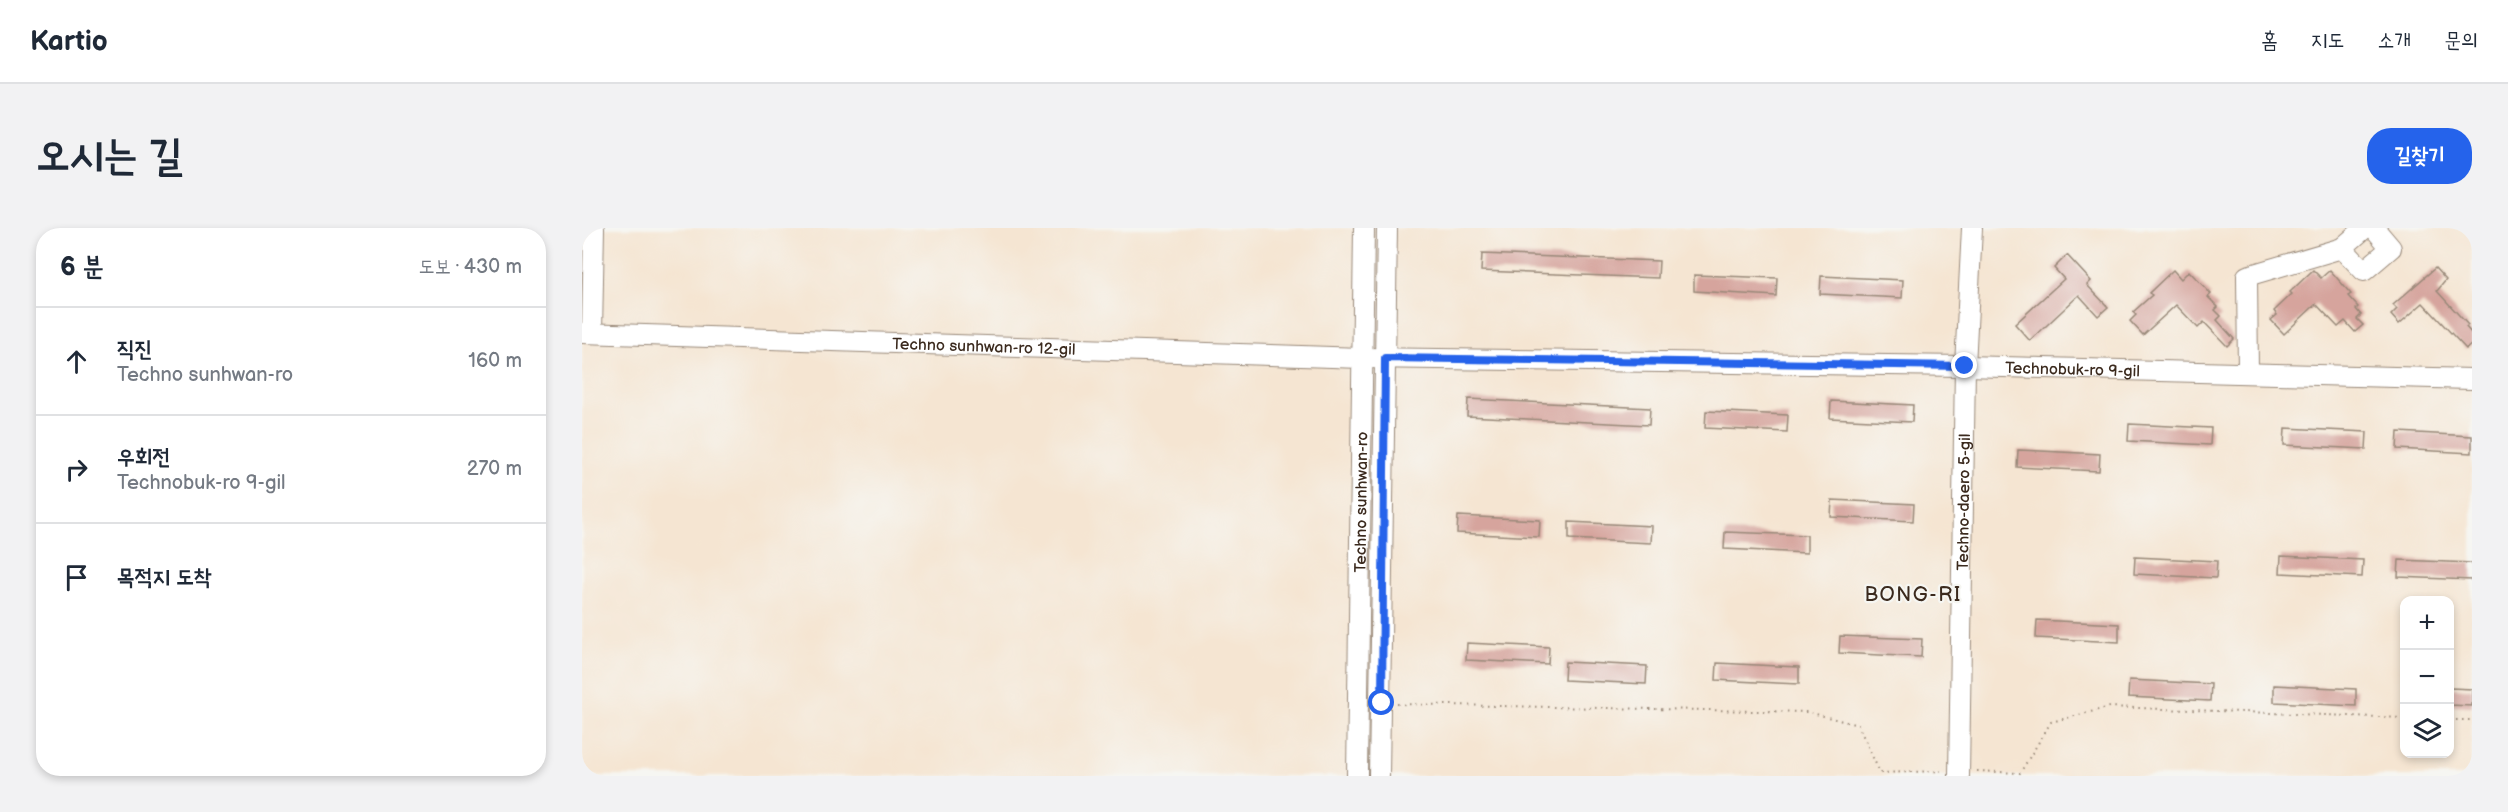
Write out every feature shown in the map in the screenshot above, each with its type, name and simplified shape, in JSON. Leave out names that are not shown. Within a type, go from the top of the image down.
[{"type":"street","points":[[587,332],[594,228]]},
{"type":"street","name":"Techno sunhwan-ro","points":[[1357,776],[1364,228]]},
{"type":"street","name":"Techno sunhwan-ro","points":[[1378,776],[1382,703],[1387,228]]},
{"type":"street","name":"Techno-daero 5-gil","points":[[1959,773],[1965,366],[1972,228]]},
{"type":"street","points":[[2248,372],[2247,276],[2342,248],[2365,228]]},
{"type":"street","points":[[2342,248],[2364,271],[2391,248],[2374,228]]},
{"type":"street","name":"Techno sunhwan-ro 12-gil","points":[[587,332],[1385,358]]},
{"type":"street","name":"Technobuk-ro 9-gil","points":[[1385,358],[1965,366],[2472,379]]},
{"type":"path","points":[[1382,703],[1808,712],[1858,725],[1881,773],[2020,773],[2051,722],[2110,707],[2400,718]]},
{"type":"path","points":[[2454,720],[2472,720]]},
{"type":"building","points":[[1482,254],[1659,261],[1658,278],[1481,271]]},
{"type":"building","points":[[2067,255],[2091,281],[2087,285],[2108,307],[2098,316],[2079,295],[2030,341],[2015,324],[2064,279],[2054,268]]},
{"type":"building","points":[[2435,268],[2446,280],[2437,291],[2468,325],[2466,327],[2472,334],[2472,344],[2466,349],[2423,303],[2399,324],[2391,315],[2397,309],[2393,305]]},
{"type":"building","points":[[2173,270],[2181,279],[2189,271],[2211,294],[2208,297],[2218,307],[2215,310],[2221,316],[2217,320],[2234,339],[2227,346],[2204,322],[2198,328],[2176,305],[2143,335],[2130,321],[2136,315],[2133,312],[2152,295],[2149,293]]},
{"type":"building","points":[[2313,270],[2321,278],[2330,270],[2351,294],[2348,296],[2358,307],[2356,309],[2361,315],[2357,319],[2363,325],[2355,332],[2345,321],[2338,327],[2316,304],[2284,334],[2271,320],[2277,315],[2274,311]]},
{"type":"building","points":[[1694,275],[1777,278],[1776,296],[1694,291]]},
{"type":"building","points":[[1821,276],[1903,280],[1902,298],[1820,294]]},
{"type":"building","points":[[1468,399],[1650,408],[1649,425],[1467,416]]},
{"type":"building","points":[[1831,401],[1913,405],[1912,422],[1830,418]]},
{"type":"building","points":[[1706,411],[1788,415],[1787,432],[1705,428]]},
{"type":"building","points":[[2129,424],[2211,428],[2210,445],[2128,441]]},
{"type":"building","points":[[2285,428],[2367,432],[2366,449],[2284,445]]},
{"type":"building","points":[[2398,432],[2472,436],[2472,453],[2397,449]]},
{"type":"building","points":[[2018,450],[2100,454],[2099,471],[2017,467]]},
{"type":"building","points":[[1832,500],[1914,504],[1913,521],[1831,517]]},
{"type":"building","points":[[1458,516],[1540,520],[1539,537],[1457,533]]},
{"type":"building","points":[[1569,522],[1652,526],[1651,543],[1569,539]]},
{"type":"building","points":[[1725,532],[1807,535],[1807,553],[1724,549]]},
{"type":"building","points":[[2281,556],[2363,560],[2362,577],[2280,573]]},
{"type":"building","points":[[2135,557],[2217,561],[2216,578],[2134,574]]},
{"type":"building","points":[[2399,560],[2472,563],[2472,580],[2398,577]]},
{"type":"building","points":[[2037,620],[2119,624],[2119,642],[2036,638]]},
{"type":"building","points":[[1840,636],[1922,639],[1921,657],[1839,653]]},
{"type":"building","points":[[1467,643],[1549,647],[1548,664],[1466,660]]},
{"type":"building","points":[[1565,662],[1647,666],[1646,684],[1564,680]]},
{"type":"building","points":[[1717,663],[1799,667],[1799,684],[1716,680]]},
{"type":"building","points":[[2129,680],[2211,684],[2210,701],[2128,697]]},
{"type":"building","points":[[2274,685],[2356,689],[2356,706],[2274,702]]},
{"type":"building","points":[[2454,688],[2472,689],[2472,706],[2454,705]]},
{"type":"district","name":"BONG-RI","points":[[1913,594]]},
{"type":"route","points":[[1382,703],[1385,358],[1965,366]]}]
